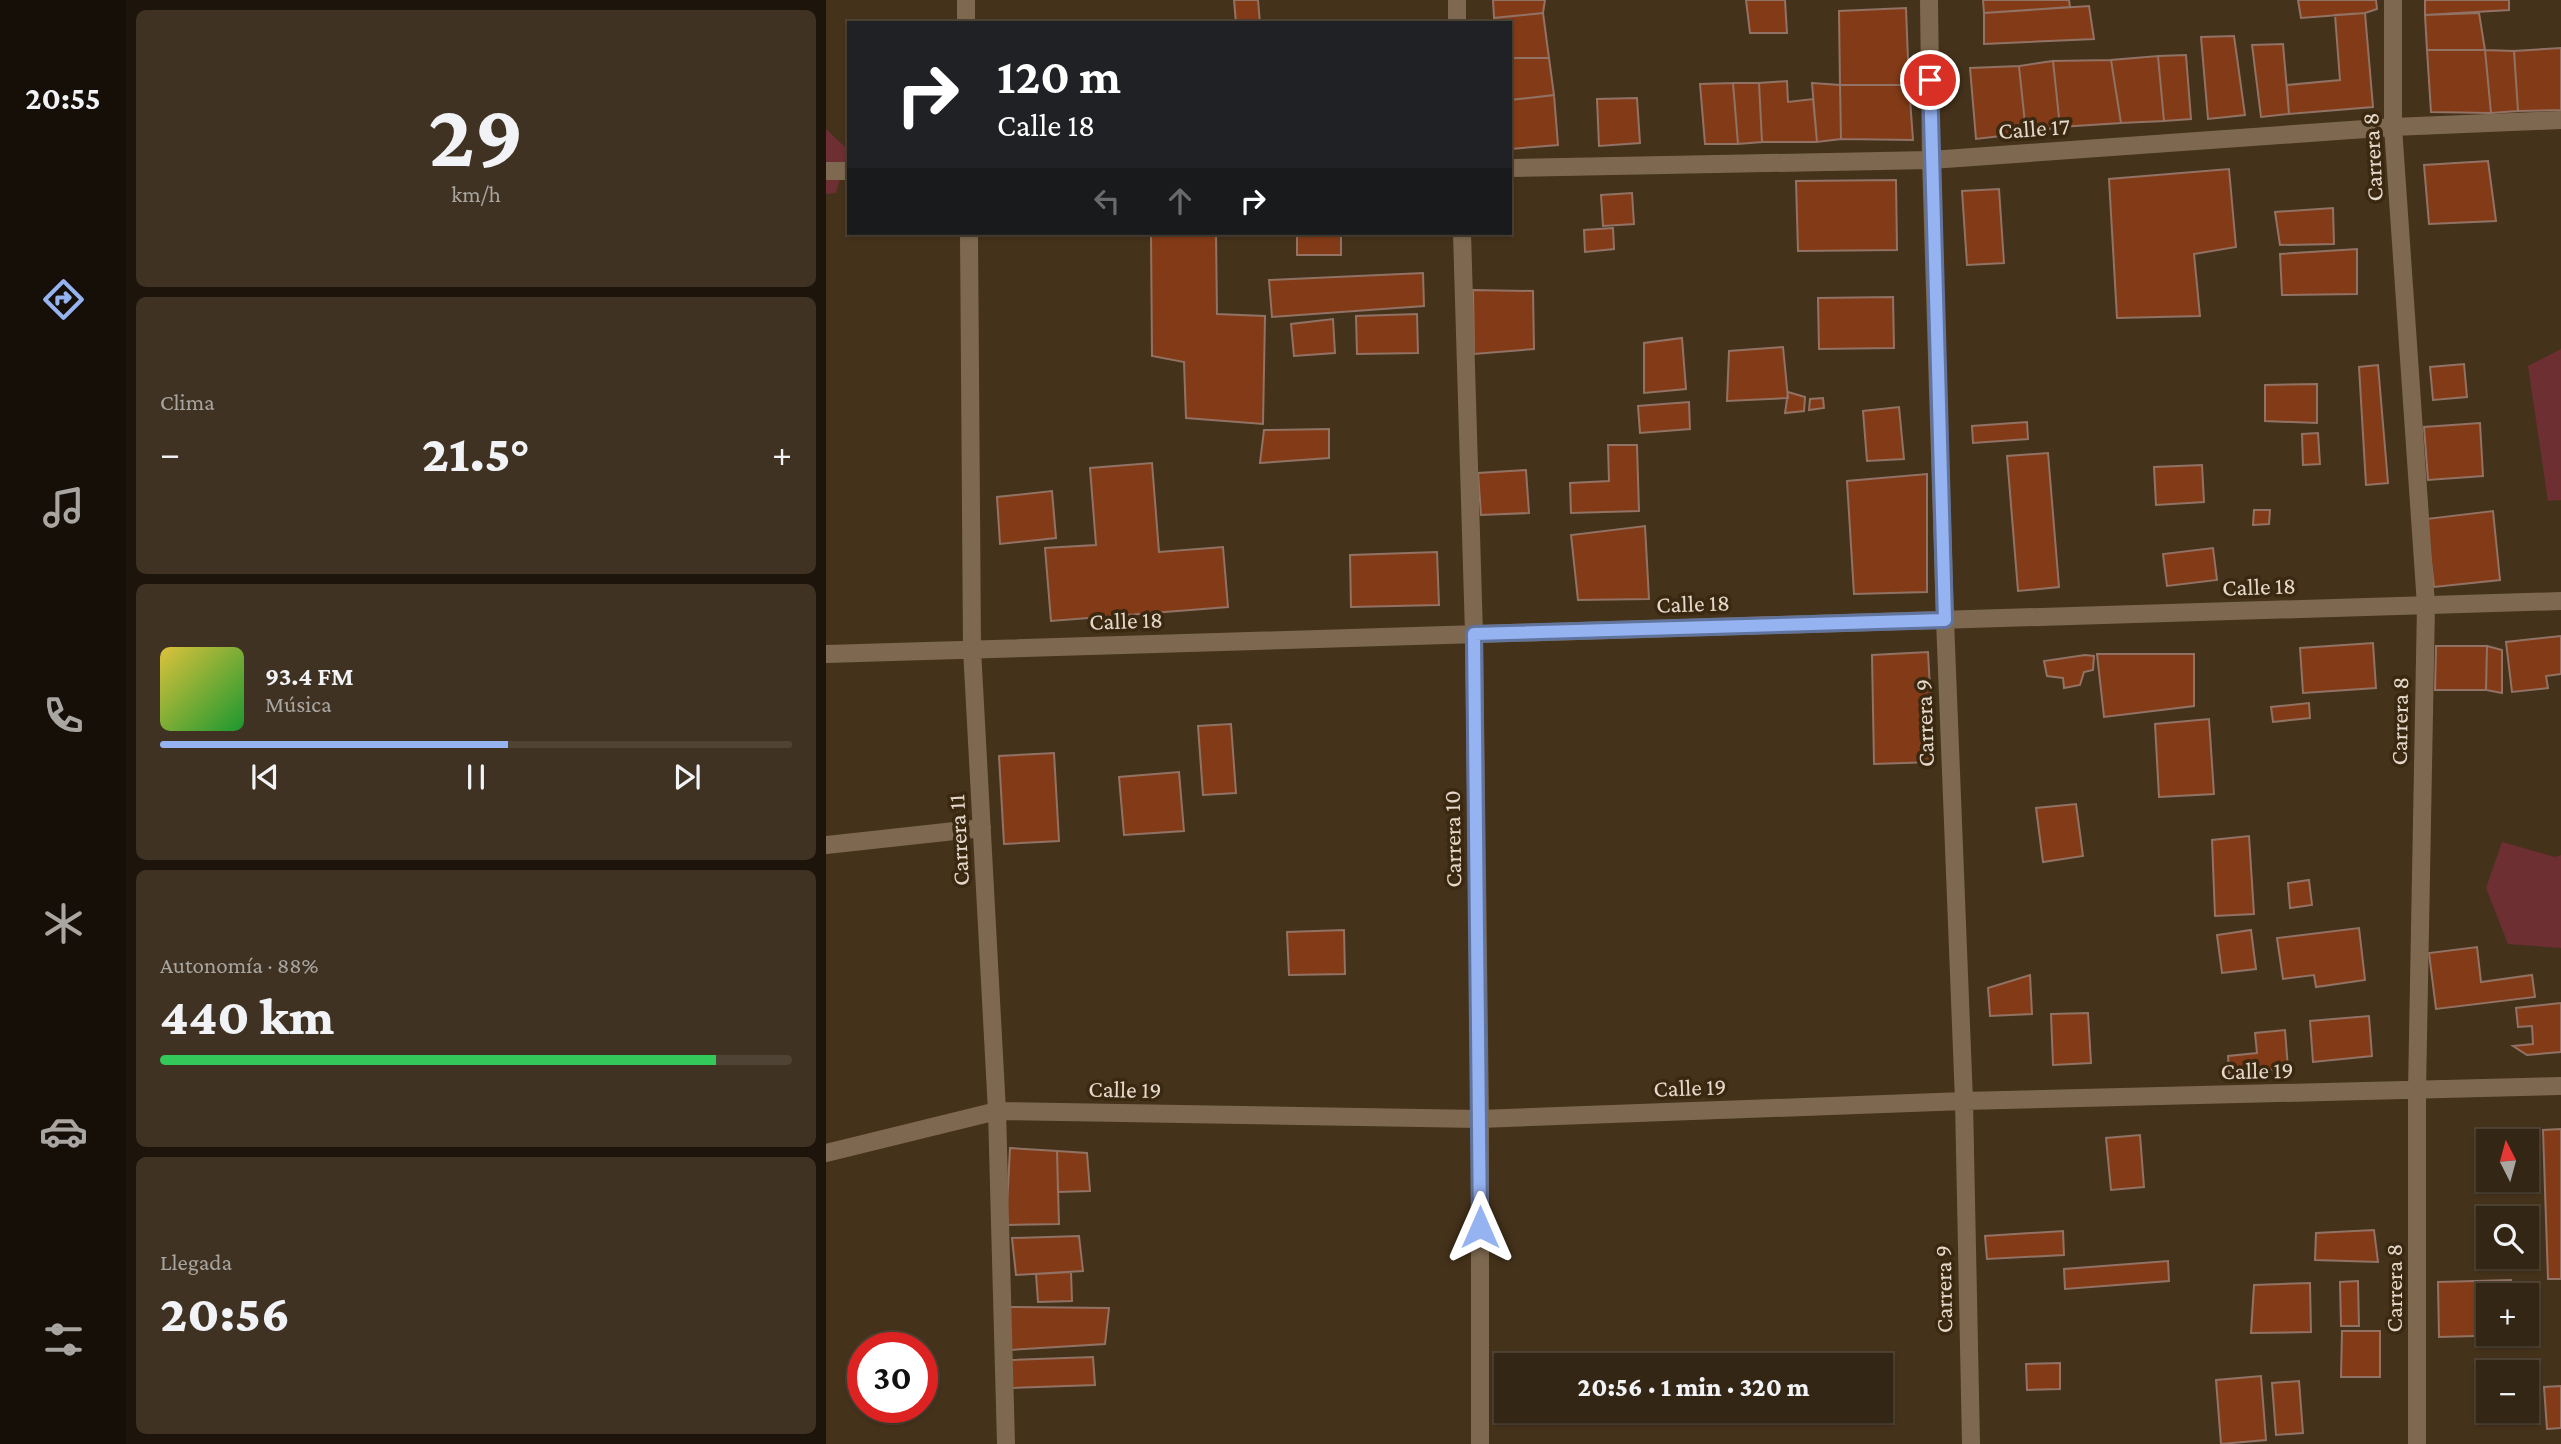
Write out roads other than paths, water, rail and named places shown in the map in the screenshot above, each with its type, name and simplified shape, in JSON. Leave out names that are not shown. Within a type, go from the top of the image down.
[{"type":"street","points":[[966,0],[966,21]]},
{"type":"street","points":[[1457,0],[1457,21]]},
{"type":"street","name":"Carrera 9","points":[[1929,0],[1930,160],[1964,1101],[1971,1444]]},
{"type":"street","name":"Carrera 8","points":[[2393,0],[2393,127],[2426,605],[2417,1091],[2417,1444]]},
{"type":"street","name":"Calle 17","points":[[1512,168],[1930,160],[2393,127],[2561,120]]},
{"type":"street","points":[[826,172],[847,171]]},
{"type":"street","name":"Carrera 11","points":[[969,235],[972,649],[997,1111],[1006,1444]]},
{"type":"street","name":"Carrera 10","points":[[1462,235],[1474,634],[1480,1119],[1480,1444]]},
{"type":"street","name":"Calle 18","points":[[826,654],[2561,601]]},
{"type":"street","points":[[826,845],[982,828]]},
{"type":"street","name":"Calle 19","points":[[826,1153],[997,1111],[1480,1119],[1964,1101],[2561,1086]]}]
